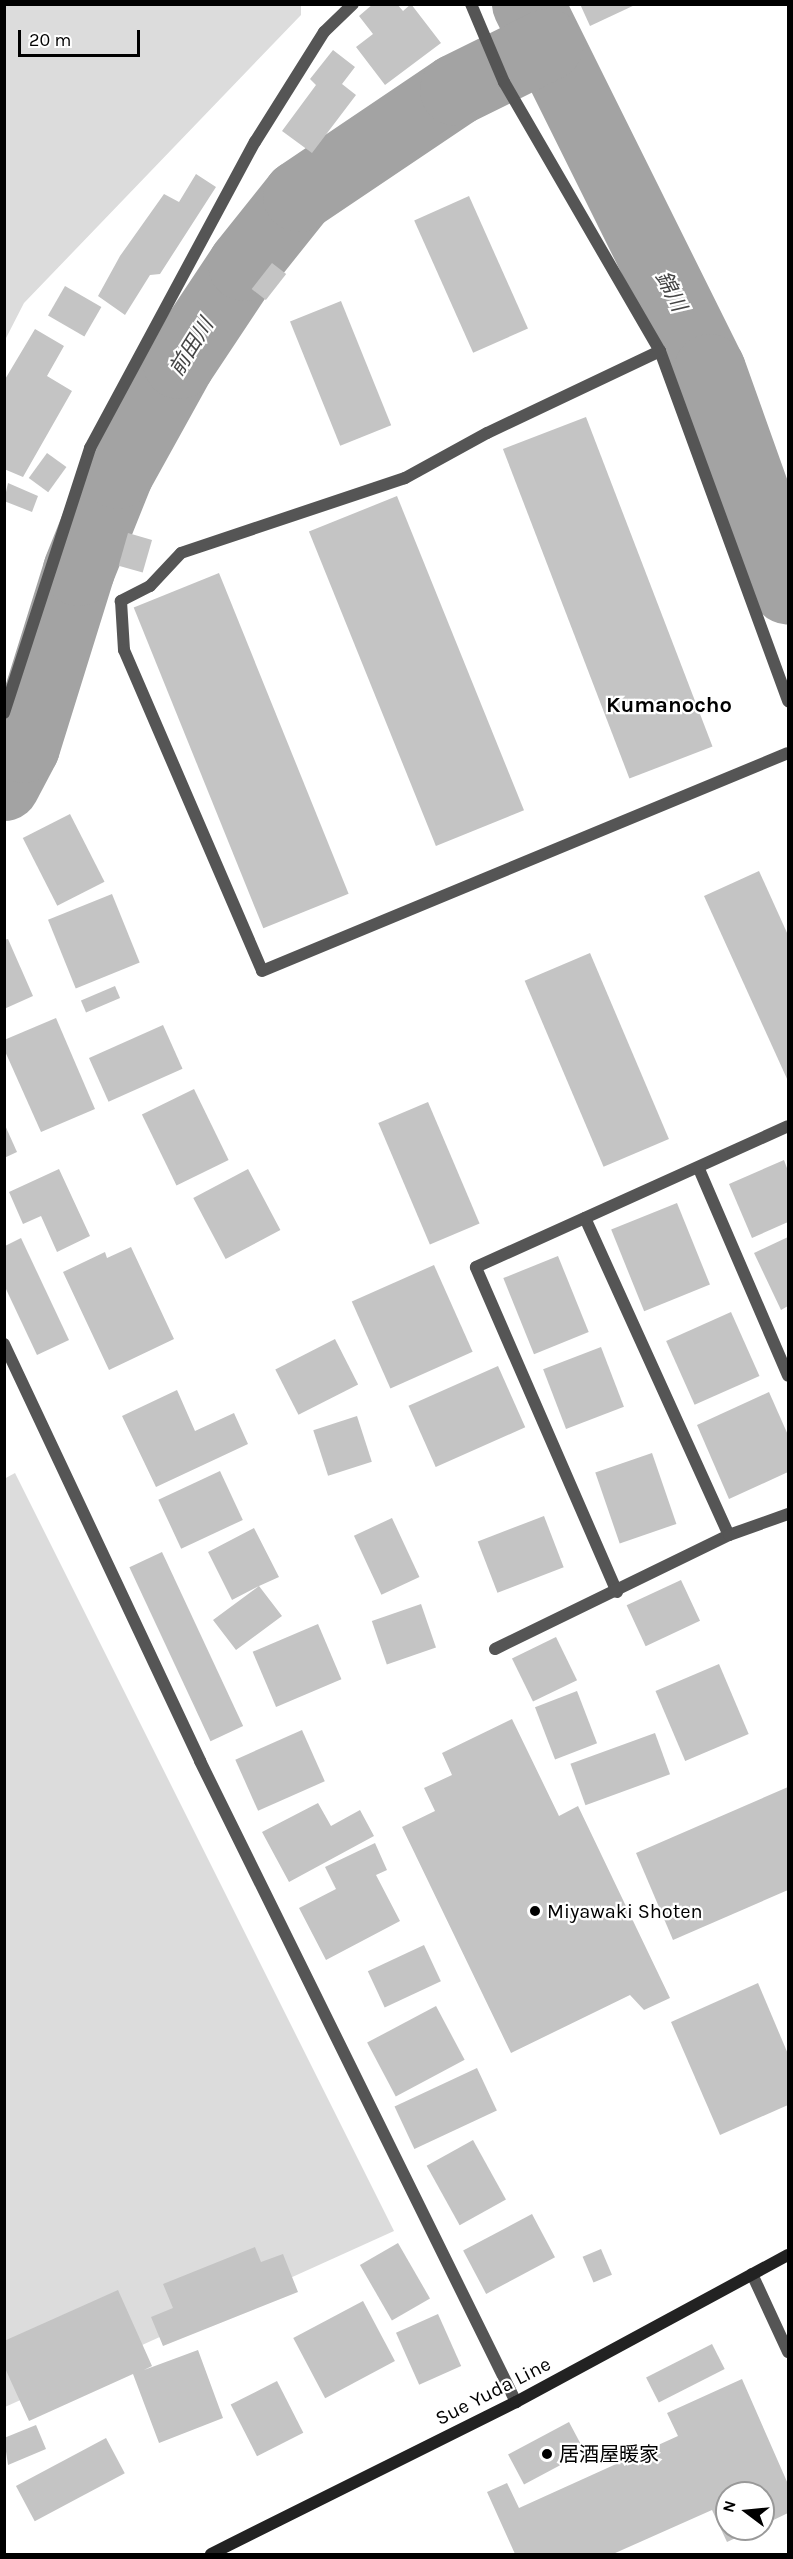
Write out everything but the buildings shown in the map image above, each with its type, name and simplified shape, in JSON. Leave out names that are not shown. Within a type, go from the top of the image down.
[{"type":"main road","name":"Sue Yuda Line","points":[[211,2554],[516,2402],[789,2255]]},
{"type":"street","points":[[4,713],[90,448],[255,142],[324,32],[353,4]]},
{"type":"street","points":[[471,4],[504,82],[660,351],[789,701]]},
{"type":"street","points":[[660,351],[487,433],[405,478],[181,554],[150,586],[121,601],[124,650],[261,971],[789,753]]},
{"type":"street","points":[[617,1592],[476,1267],[699,1169],[789,1126]]},
{"type":"street","points":[[699,1169],[789,1376]]},
{"type":"street","points":[[585,1218],[729,1535]]},
{"type":"street","points":[[4,1344],[200,1761],[516,2402]]},
{"type":"street","points":[[495,1649],[617,1592],[729,1535],[789,1514]]},
{"type":"street","points":[[752,2274],[789,2352]]},
{"type":"shaded area","points":[[5,4],[301,4],[301,15],[24,303],[5,340]]},
{"type":"shaded area","points":[[15,1473],[394,2231],[5,2407],[4,1479]]},
{"type":"waterway","name":"錦川","points":[[528,4],[710,370],[788,589]]},
{"type":"waterway","name":"前田川","points":[[4,785],[24,747],[79,570],[118,473],[179,363],[244,265],[299,196],[456,90],[547,45]]},
{"type":"place","name":"Miyawaki Shoten","points":[[535,1911]]},
{"type":"place","name":"居酒屋暖家","points":[[547,2454]]},
{"type":"district","name":"Kumanocho","points":[[669,706]]}]
